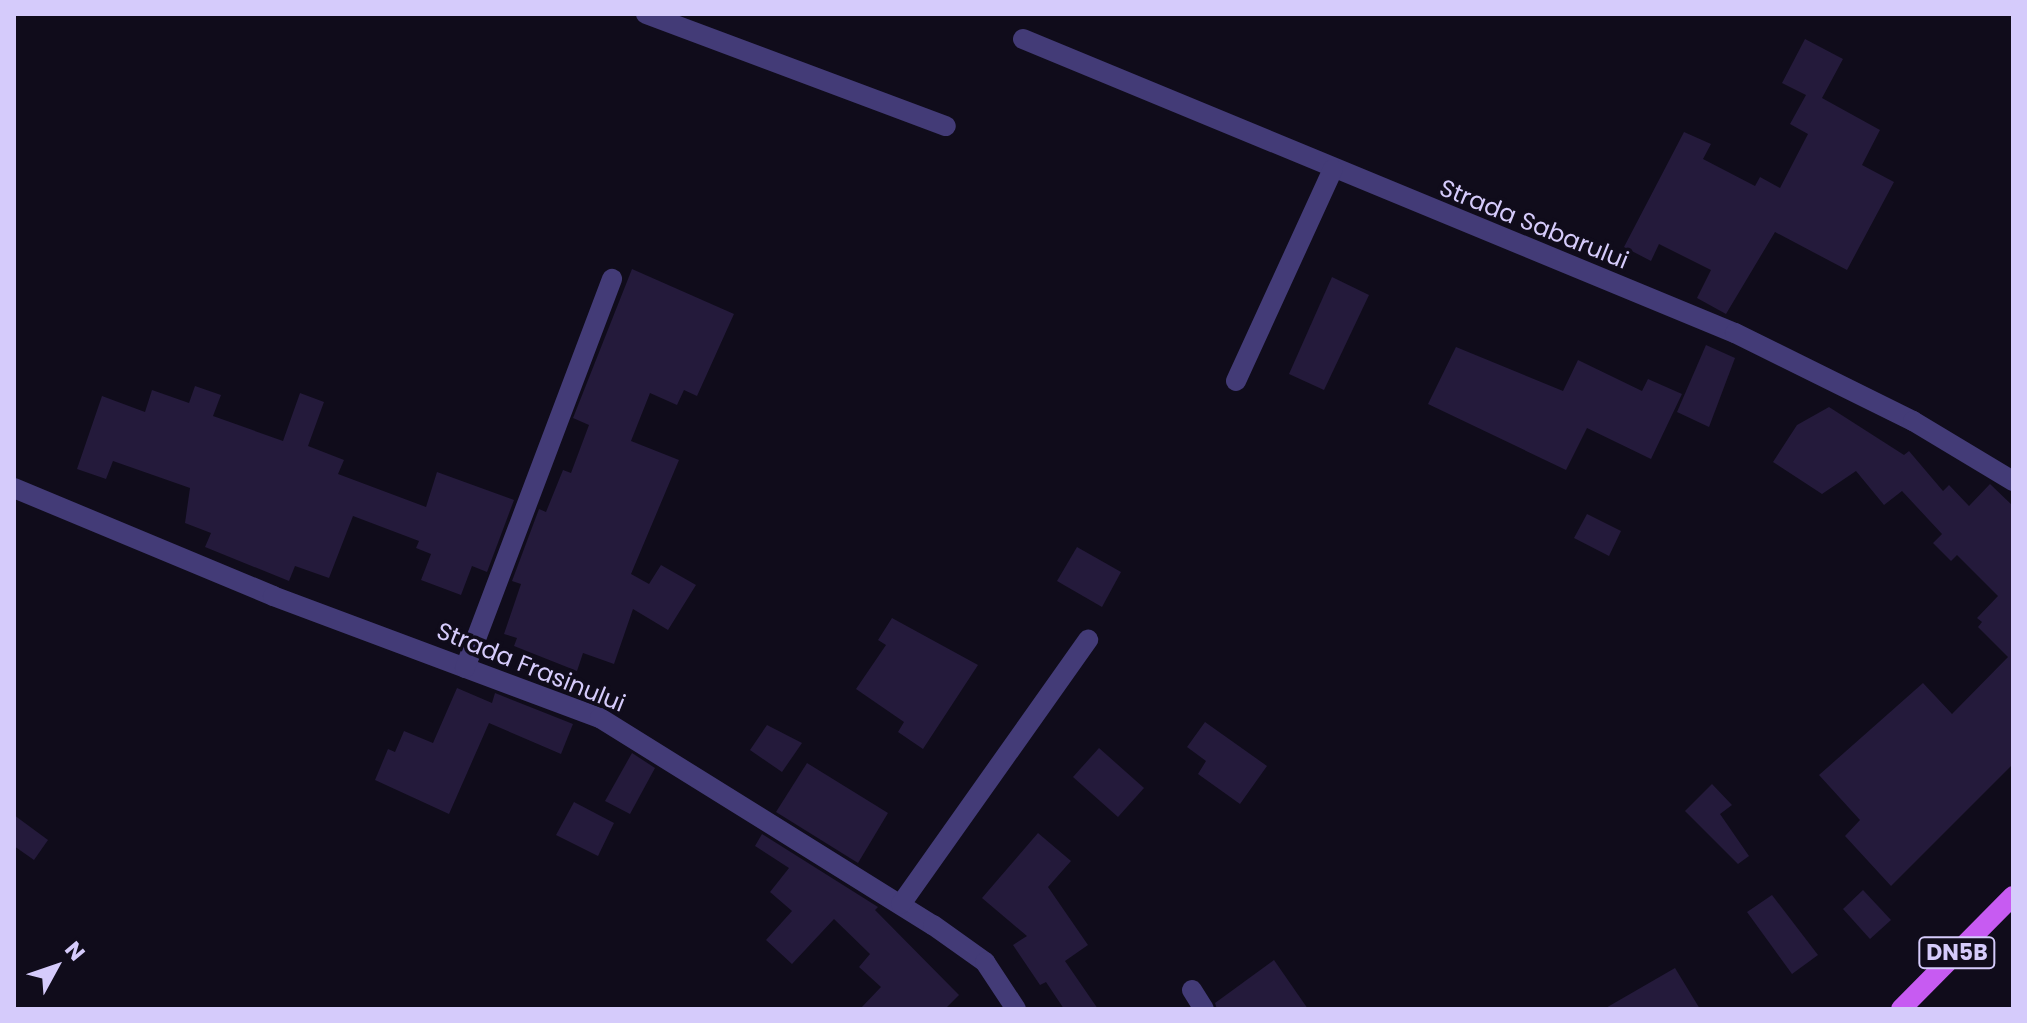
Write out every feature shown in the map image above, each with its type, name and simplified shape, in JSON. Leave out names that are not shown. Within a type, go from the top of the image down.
[{"type":"main road","name":"DN5B","points":[[1901,1009],[2013,896]]},
{"type":"street","points":[[646,14],[946,126]]},
{"type":"street","name":"Strada Sabarului","points":[[1023,39],[1735,333],[1913,421],[2013,481]]},
{"type":"street","points":[[1236,381],[1333,169]]},
{"type":"street","points":[[465,668],[612,279]]},
{"type":"street","name":"Strada Frasinului","points":[[14,488],[273,596],[600,718],[901,904],[985,962],[1016,1009]]},
{"type":"street","points":[[901,904],[1088,640]]},
{"type":"street","points":[[1192,990],[1204,1009]]},
{"type":"building","points":[[1805,39],[1843,59],[1822,98],[1880,130],[1862,165],[1894,182],[1847,270],[1775,232],[1726,314],[1697,298],[1711,270],[1659,244],[1651,261],[1624,247],[1684,132],[1711,144],[1703,159],[1755,186],[1760,177],[1780,188],[1808,134],[1790,124],[1806,95],[1782,83]]},
{"type":"building","points":[[632,269],[734,314],[697,396],[684,390],[677,405],[650,393],[631,441],[679,460],[631,574],[649,584],[661,565],[696,585],[668,630],[633,609],[614,664],[583,653],[577,671],[514,646],[517,638],[504,634],[521,584],[512,581],[539,509],[546,512],[563,470],[571,473],[589,425],[573,418]]},
{"type":"building","points":[[1332,277],[1369,295],[1324,390],[1289,374]]},
{"type":"building","points":[[1706,345],[1735,358],[1709,427],[1677,412]]},
{"type":"building","points":[[1456,347],[1563,391],[1578,360],[1642,391],[1648,379],[1682,394],[1651,459],[1587,428],[1566,470],[1428,404]]},
{"type":"building","points":[[195,386],[221,395],[213,416],[283,441],[300,393],[324,402],[308,446],[344,460],[338,474],[426,507],[437,472],[514,500],[487,572],[472,566],[461,595],[421,580],[431,554],[416,548],[419,541],[353,516],[329,578],[295,566],[289,581],[205,547],[211,533],[185,523],[190,488],[113,461],[106,479],[77,469],[102,396],[145,412],[152,390],[189,403]]},
{"type":"building","points":[[1829,407],[1904,455],[1909,451],[1943,491],[1949,485],[1969,506],[1990,484],[2013,506],[2013,764],[1891,886],[1845,836],[1860,820],[1819,775],[1923,683],[1952,714],[2008,657],[1978,627],[1982,622],[1977,618],[1998,596],[1957,555],[1951,561],[1933,543],[1942,534],[1902,491],[1884,505],[1856,471],[1822,494],[1773,462],[1797,425]]},
{"type":"building","points":[[1587,514],[1621,531],[1609,556],[1574,538]]},
{"type":"building","points":[[1077,547],[1121,572],[1102,607],[1057,581]]},
{"type":"building","points":[[892,618],[978,665],[923,749],[898,732],[904,722],[856,689],[886,645],[878,640]]},
{"type":"building","points":[[457,688],[492,703],[495,693],[573,724],[561,754],[489,723],[449,814],[375,780],[388,749],[395,752],[404,731],[433,743]]},
{"type":"building","points":[[1205,722],[1267,766],[1240,804],[1198,774],[1206,761],[1187,747]]},
{"type":"building","points":[[767,725],[802,743],[782,772],[750,750]]},
{"type":"building","points":[[1099,748],[1144,788],[1118,817],[1073,777]]},
{"type":"building","points":[[632,753],[655,768],[630,814],[605,801]]},
{"type":"building","points":[[807,763],[888,813],[858,863],[776,812]]},
{"type":"building","points":[[1712,784],[1732,805],[1720,814],[1749,856],[1738,864],[1685,811]]},
{"type":"building","points":[[574,802],[614,823],[598,856],[556,835]]},
{"type":"building","points":[[14,815],[48,840],[34,860],[14,846]]},
{"type":"building","points":[[1038,833],[1071,861],[1048,887],[1088,945],[1065,961],[1098,1009],[1064,1009],[1046,982],[1040,985],[1013,945],[1027,936],[982,898]]},
{"type":"building","points":[[762,834],[878,907],[875,910],[959,995],[945,1009],[860,1009],[881,987],[859,967],[870,954],[834,919],[792,964],[766,940],[792,911],[770,892],[789,868],[755,846]]},
{"type":"building","points":[[1863,890],[1891,920],[1870,939],[1843,909]]},
{"type":"building","points":[[1772,895],[1818,955],[1792,974],[1747,912]]},
{"type":"building","points":[[1274,960],[1308,1009],[1217,1009],[1215,1003]]},
{"type":"building","points":[[1675,968],[1700,1009],[1604,1009]]}]
